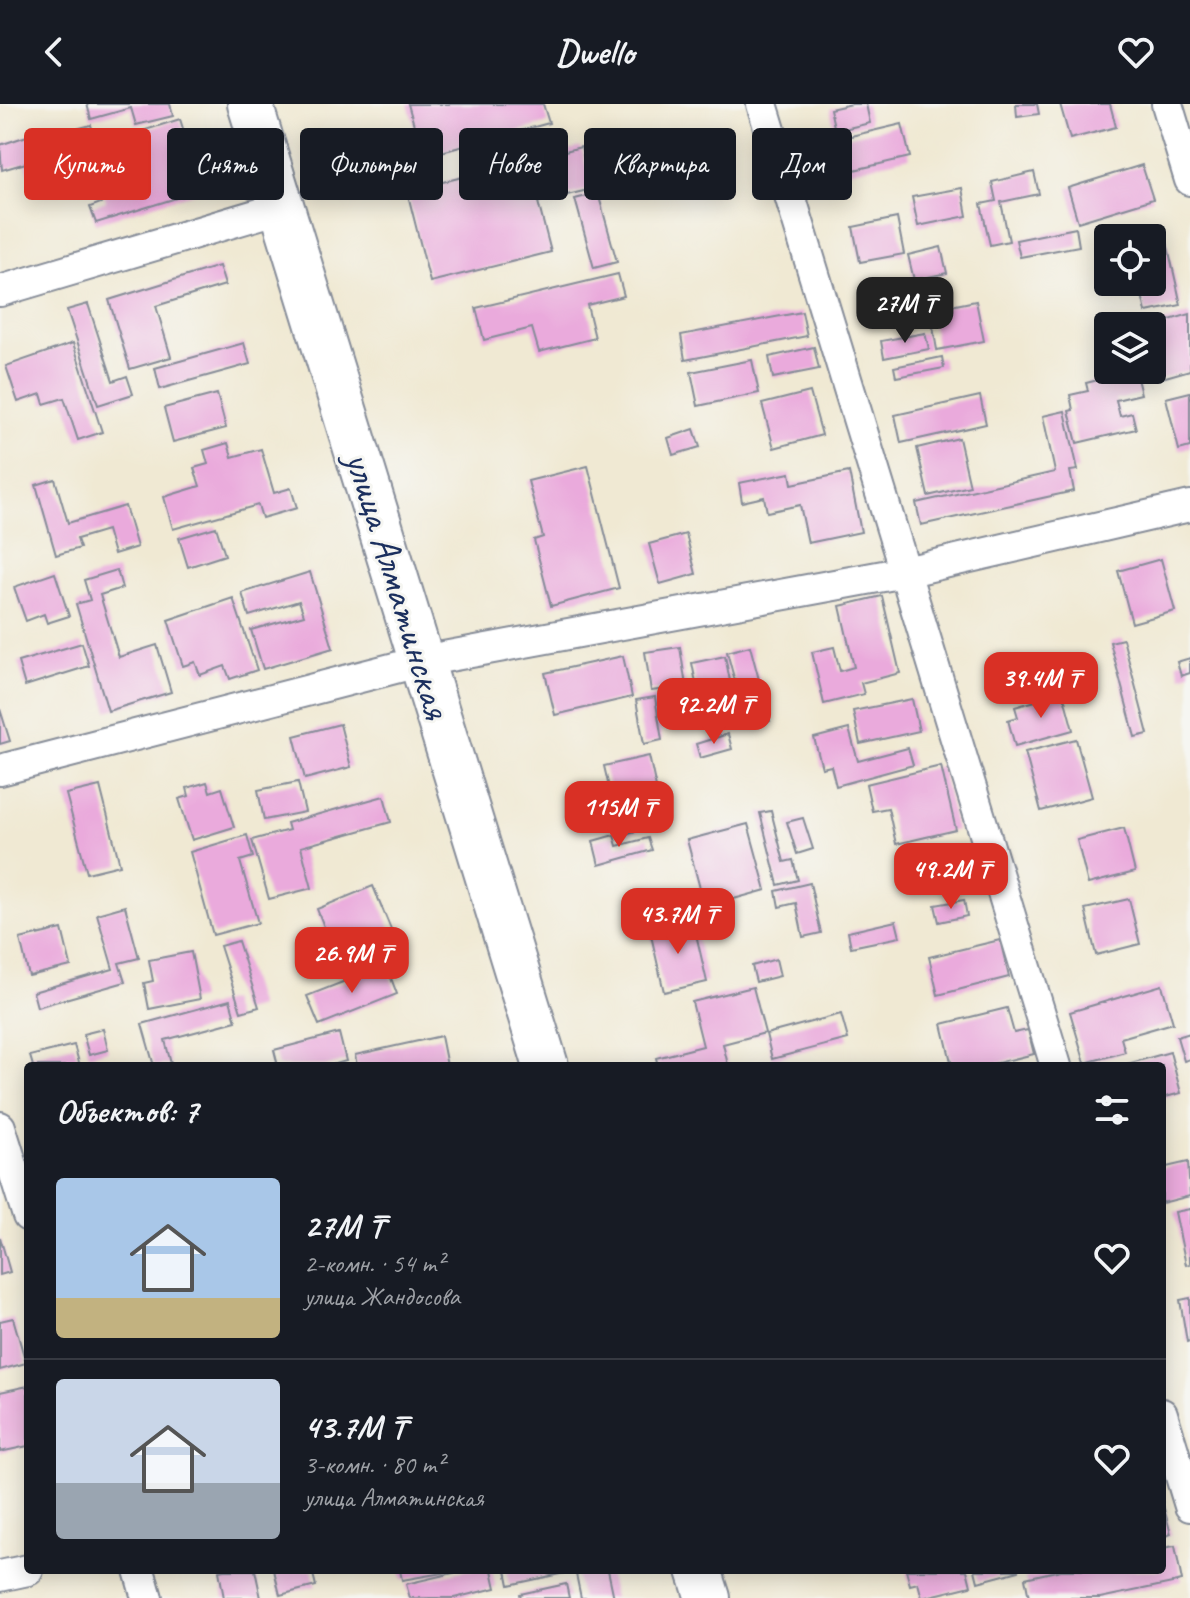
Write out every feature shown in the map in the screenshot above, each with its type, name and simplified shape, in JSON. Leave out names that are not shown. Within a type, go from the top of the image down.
[{"type":"street","name":"улица Алматинская","points":[[250,104],[545,1062]]},
{"type":"street","points":[[762,104],[1055,1062]]},
{"type":"street","points":[[1167,104],[1190,180]]},
{"type":"street","points":[[0,291],[283,207]]},
{"type":"street","points":[[0,770],[422,661],[905,572],[1190,506]]},
{"type":"street","points":[[0,1127],[24,1203]]},
{"type":"street","points":[[1166,1427],[1190,1506]]},
{"type":"street","points":[[0,1576],[24,1571]]},
{"type":"street","points":[[140,1574],[147,1598]]},
{"type":"street","points":[[700,1574],[708,1598]]},
{"type":"building","points":[[87,104],[170,104],[173,116],[136,125],[131,108],[91,119]]},
{"type":"building","points":[[408,104],[543,104],[549,123],[530,128],[459,128],[459,147],[443,152],[443,128],[415,128]]},
{"type":"building","points":[[866,104],[870,123],[834,128],[830,109]]},
{"type":"building","points":[[1016,104],[1037,104],[1039,114],[1017,117]]},
{"type":"building","points":[[1060,104],[1110,104],[1116,127],[1070,139]]},
{"type":"building","points":[[180,119],[183,128],[167,128],[167,200],[170,200],[96,223],[90,207],[106,200],[151,200],[151,128]]},
{"type":"building","points":[[902,124],[910,157],[852,170],[852,136]]},
{"type":"building","points":[[24,137],[24,164],[2,170],[0,145]]},
{"type":"building","points":[[581,147],[584,191],[568,195],[568,150]]},
{"type":"building","points":[[1142,165],[1153,199],[1078,222],[1068,188]]},
{"type":"building","points":[[1034,172],[1039,194],[1001,202],[1009,241],[990,245],[981,204],[996,201],[992,182]]},
{"type":"building","points":[[459,178],[459,200],[546,200],[538,202],[551,252],[430,282],[409,200],[443,200],[443,182]]},
{"type":"building","points":[[962,188],[967,216],[918,226],[912,197]]},
{"type":"building","points":[[584,197],[584,200],[600,200],[617,262],[594,268],[575,199]]},
{"type":"building","points":[[897,218],[904,254],[860,262],[853,227]]},
{"type":"building","points":[[1076,228],[1079,246],[1020,257],[1016,240]]},
{"type":"building","points":[[1166,238],[1181,305],[1146,312],[1142,296],[1166,296]]},
{"type":"building","points":[[941,247],[947,273],[914,280],[908,255]]},
{"type":"building","points":[[219,266],[225,285],[156,306],[171,357],[130,369],[109,300]]},
{"type":"building","points":[[618,274],[624,296],[587,305],[595,338],[539,352],[532,328],[484,340],[476,308]]},
{"type":"building","points":[[918,284],[921,300],[866,310],[863,294]]},
{"type":"building","points":[[976,301],[984,341],[937,350],[930,310]]},
{"type":"building","points":[[88,304],[113,381],[127,376],[133,394],[98,405],[67,310]]},
{"type":"building","points":[[802,312],[807,336],[685,360],[681,335]]},
{"type":"building","points":[[1190,314],[1190,370],[1166,377],[1166,321]]},
{"type":"building","points":[[925,333],[929,349],[884,358],[881,341]]},
{"type":"building","points":[[73,343],[102,432],[78,440],[64,398],[44,404],[41,394],[18,402],[6,366]]},
{"type":"building","points":[[244,343],[250,364],[160,389],[155,368]]},
{"type":"building","points":[[814,347],[819,369],[773,378],[769,357]]},
{"type":"building","points":[[942,357],[944,368],[896,377],[894,367]]},
{"type":"building","points":[[752,360],[759,393],[698,406],[691,372]]},
{"type":"building","points":[[1086,383],[1138,384],[1141,394],[1116,400],[1120,416],[1132,413],[1136,429],[1077,443],[1069,411],[1073,410],[1070,395],[1088,391]]},
{"type":"building","points":[[810,392],[822,435],[774,448],[762,404]]},
{"type":"building","points":[[1190,392],[1190,447],[1179,450],[1166,398]]},
{"type":"building","points":[[217,394],[226,428],[173,442],[164,408]]},
{"type":"building","points":[[980,396],[986,424],[901,443],[895,415]]},
{"type":"building","points":[[1065,411],[1078,470],[1070,471],[1074,491],[921,525],[916,503],[1055,472],[1043,416]]},
{"type":"building","points":[[694,429],[700,447],[673,455],[668,438]]},
{"type":"building","points":[[959,438],[970,486],[928,496],[917,448]]},
{"type":"building","points":[[228,443],[232,457],[261,449],[274,493],[291,488],[297,508],[262,518],[258,505],[173,529],[164,497],[200,486],[194,468],[208,464],[204,450]]},
{"type":"building","points":[[588,466],[619,588],[551,606],[534,540],[543,537],[528,481]]},
{"type":"building","points":[[849,472],[861,532],[808,543],[800,505],[767,512],[764,497],[742,502],[739,483],[790,473],[792,484]]},
{"type":"building","points":[[55,479],[68,523],[125,506],[137,547],[114,554],[107,530],[77,539],[80,548],[56,555],[36,485]]},
{"type":"building","points":[[216,527],[225,555],[188,567],[179,538]]},
{"type":"building","points":[[686,534],[696,574],[660,584],[649,544]]},
{"type":"building","points":[[1161,559],[1175,611],[1132,623],[1118,571]]},
{"type":"building","points":[[117,570],[122,588],[100,595],[119,657],[157,645],[171,692],[108,711],[76,604],[90,600],[84,580]]},
{"type":"building","points":[[310,572],[333,648],[263,669],[251,630],[304,615],[299,601],[249,616],[242,593]]},
{"type":"building","points":[[55,573],[69,616],[47,623],[44,614],[26,621],[14,587]]},
{"type":"building","points":[[882,596],[900,673],[861,683],[864,694],[824,704],[812,652],[834,647],[840,671],[854,667],[840,606]]},
{"type":"building","points":[[233,598],[257,670],[230,679],[225,666],[200,675],[195,662],[183,666],[168,620]]},
{"type":"building","points":[[1123,639],[1148,734],[1135,737],[1110,642]]},
{"type":"building","points":[[82,643],[89,666],[25,686],[18,662]]},
{"type":"building","points":[[750,646],[770,721],[747,726],[727,652]]},
{"type":"building","points":[[680,647],[686,686],[651,691],[645,652]]},
{"type":"building","points":[[623,656],[632,697],[555,715],[545,673]]},
{"type":"building","points":[[725,656],[731,686],[698,693],[692,663]]},
{"type":"building","points":[[1190,658],[1190,673],[1181,676],[1177,662]]},
{"type":"building","points":[[1063,693],[1073,730],[1015,746],[1008,720],[1018,717],[1015,707]]},
{"type":"building","points":[[655,697],[662,740],[644,744],[636,700]]},
{"type":"building","points":[[912,699],[919,731],[860,744],[853,711]]},
{"type":"building","points":[[0,709],[10,741],[0,744]]},
{"type":"building","points":[[340,724],[351,767],[305,779],[294,736]]},
{"type":"building","points":[[849,729],[858,761],[908,748],[913,765],[836,786],[831,766],[822,768],[814,738]]},
{"type":"building","points":[[728,734],[732,749],[700,758],[696,744]]},
{"type":"building","points":[[1076,739],[1092,797],[1041,811],[1025,752]]},
{"type":"building","points":[[649,756],[664,824],[620,835],[604,766]]},
{"type":"building","points":[[941,766],[956,830],[896,844],[888,808],[872,811],[866,784]]},
{"type":"building","points":[[207,782],[210,792],[222,788],[234,827],[192,840],[179,799],[189,796],[187,788]]},
{"type":"building","points":[[298,782],[305,812],[264,820],[258,790]]},
{"type":"building","points":[[100,786],[120,865],[87,873],[66,794]]},
{"type":"building","points":[[384,796],[391,822],[301,847],[312,888],[269,899],[252,840],[289,830],[287,823]]},
{"type":"building","points":[[771,811],[784,862],[793,860],[798,880],[778,885],[760,813]]},
{"type":"building","points":[[803,818],[813,849],[797,854],[787,822]]},
{"type":"building","points":[[748,824],[766,890],[705,907],[687,840]]},
{"type":"building","points":[[1124,828],[1135,872],[1088,884],[1077,840]]},
{"type":"building","points":[[247,835],[253,857],[240,861],[258,923],[213,935],[190,852]]},
{"type":"building","points":[[614,835],[617,846],[648,838],[652,850],[599,865],[593,841]]},
{"type":"building","points":[[956,846],[965,877],[909,893],[900,861]]},
{"type":"building","points":[[810,883],[821,933],[803,937],[796,903],[779,907],[776,891]]},
{"type":"building","points":[[373,886],[395,939],[338,962],[317,909]]},
{"type":"building","points":[[1129,899],[1140,944],[1096,955],[1085,909]]},
{"type":"building","points":[[964,900],[967,916],[939,922],[935,905]]},
{"type":"building","points":[[125,906],[139,958],[119,963],[125,982],[37,1007],[33,992],[113,969],[97,914]]},
{"type":"building","points":[[693,921],[707,982],[664,992],[650,931]]},
{"type":"building","points":[[896,921],[900,937],[851,947],[848,932]]},
{"type":"building","points":[[62,929],[71,966],[29,976],[20,939]]},
{"type":"building","points":[[1000,940],[1009,977],[938,995],[929,957]]},
{"type":"building","points":[[238,941],[259,1007],[241,1012],[220,946]]},
{"type":"building","points":[[191,952],[200,999],[149,1009],[144,983],[153,981],[149,960]]},
{"type":"building","points":[[776,959],[780,976],[756,982],[752,966]]},
{"type":"building","points":[[386,965],[397,994],[319,1025],[307,996]]},
{"type":"building","points":[[1162,985],[1173,1023],[1121,1038],[1125,1052],[1085,1062],[1070,1012]]},
{"type":"building","points":[[753,987],[765,1033],[723,1044],[727,1062],[657,1062],[656,1058],[703,1046],[692,1002]]},
{"type":"building","points":[[230,1000],[236,1021],[165,1040],[170,1062],[153,1062],[142,1024]]},
{"type":"building","points":[[1007,1008],[1014,1033],[1028,1030],[1034,1054],[1001,1062],[951,1062],[942,1024]]},
{"type":"building","points":[[841,1014],[848,1039],[772,1059],[766,1034]]},
{"type":"building","points":[[103,1029],[108,1050],[89,1055],[83,1034]]},
{"type":"building","points":[[339,1033],[346,1061],[277,1062],[274,1050]]},
{"type":"building","points":[[1190,1033],[1190,1059],[1184,1061],[1177,1037]]},
{"type":"building","points":[[441,1036],[446,1062],[356,1062],[355,1055]]},
{"type":"building","points":[[74,1045],[79,1062],[32,1062],[30,1056]]},
{"type":"building","points":[[1170,1052],[1181,1093],[1166,1097],[1166,1062],[1134,1062]]},
{"type":"building","points":[[1188,1162],[1190,1196],[1166,1202],[1166,1167]]},
{"type":"building","points":[[1190,1209],[1190,1264],[1186,1265],[1175,1212]]},
{"type":"building","points":[[0,1237],[10,1272],[0,1275]]},
{"type":"building","points":[[1190,1298],[1190,1341],[1187,1342],[1180,1300]]},
{"type":"building","points":[[13,1318],[24,1364],[0,1370],[0,1321]]},
{"type":"building","points":[[24,1387],[24,1447],[0,1452],[0,1392]]},
{"type":"building","points":[[1166,1516],[1171,1534],[1166,1536]]},
{"type":"building","points":[[1175,1546],[1182,1581],[1100,1598],[1029,1598],[1025,1578],[1043,1574],[1166,1574],[1166,1547]]},
{"type":"building","points":[[220,1574],[256,1574],[261,1598],[224,1598]]},
{"type":"building","points":[[275,1574],[313,1574],[316,1586],[280,1595]]},
{"type":"building","points":[[401,1574],[436,1574],[402,1580]]},
{"type":"building","points":[[449,1574],[493,1574],[496,1588],[454,1598],[410,1598],[406,1584]]},
{"type":"building","points":[[507,1574],[560,1574],[509,1585]]},
{"type":"building","points":[[576,1574],[609,1574],[614,1598],[581,1598]]},
{"type":"building","points":[[907,1574],[968,1574],[971,1586],[922,1598],[918,1583],[910,1585]]},
{"type":"building","points":[[976,1574],[1008,1574],[978,1582]]},
{"type":"building","points":[[566,1584],[569,1598],[521,1598],[520,1594]]}]
